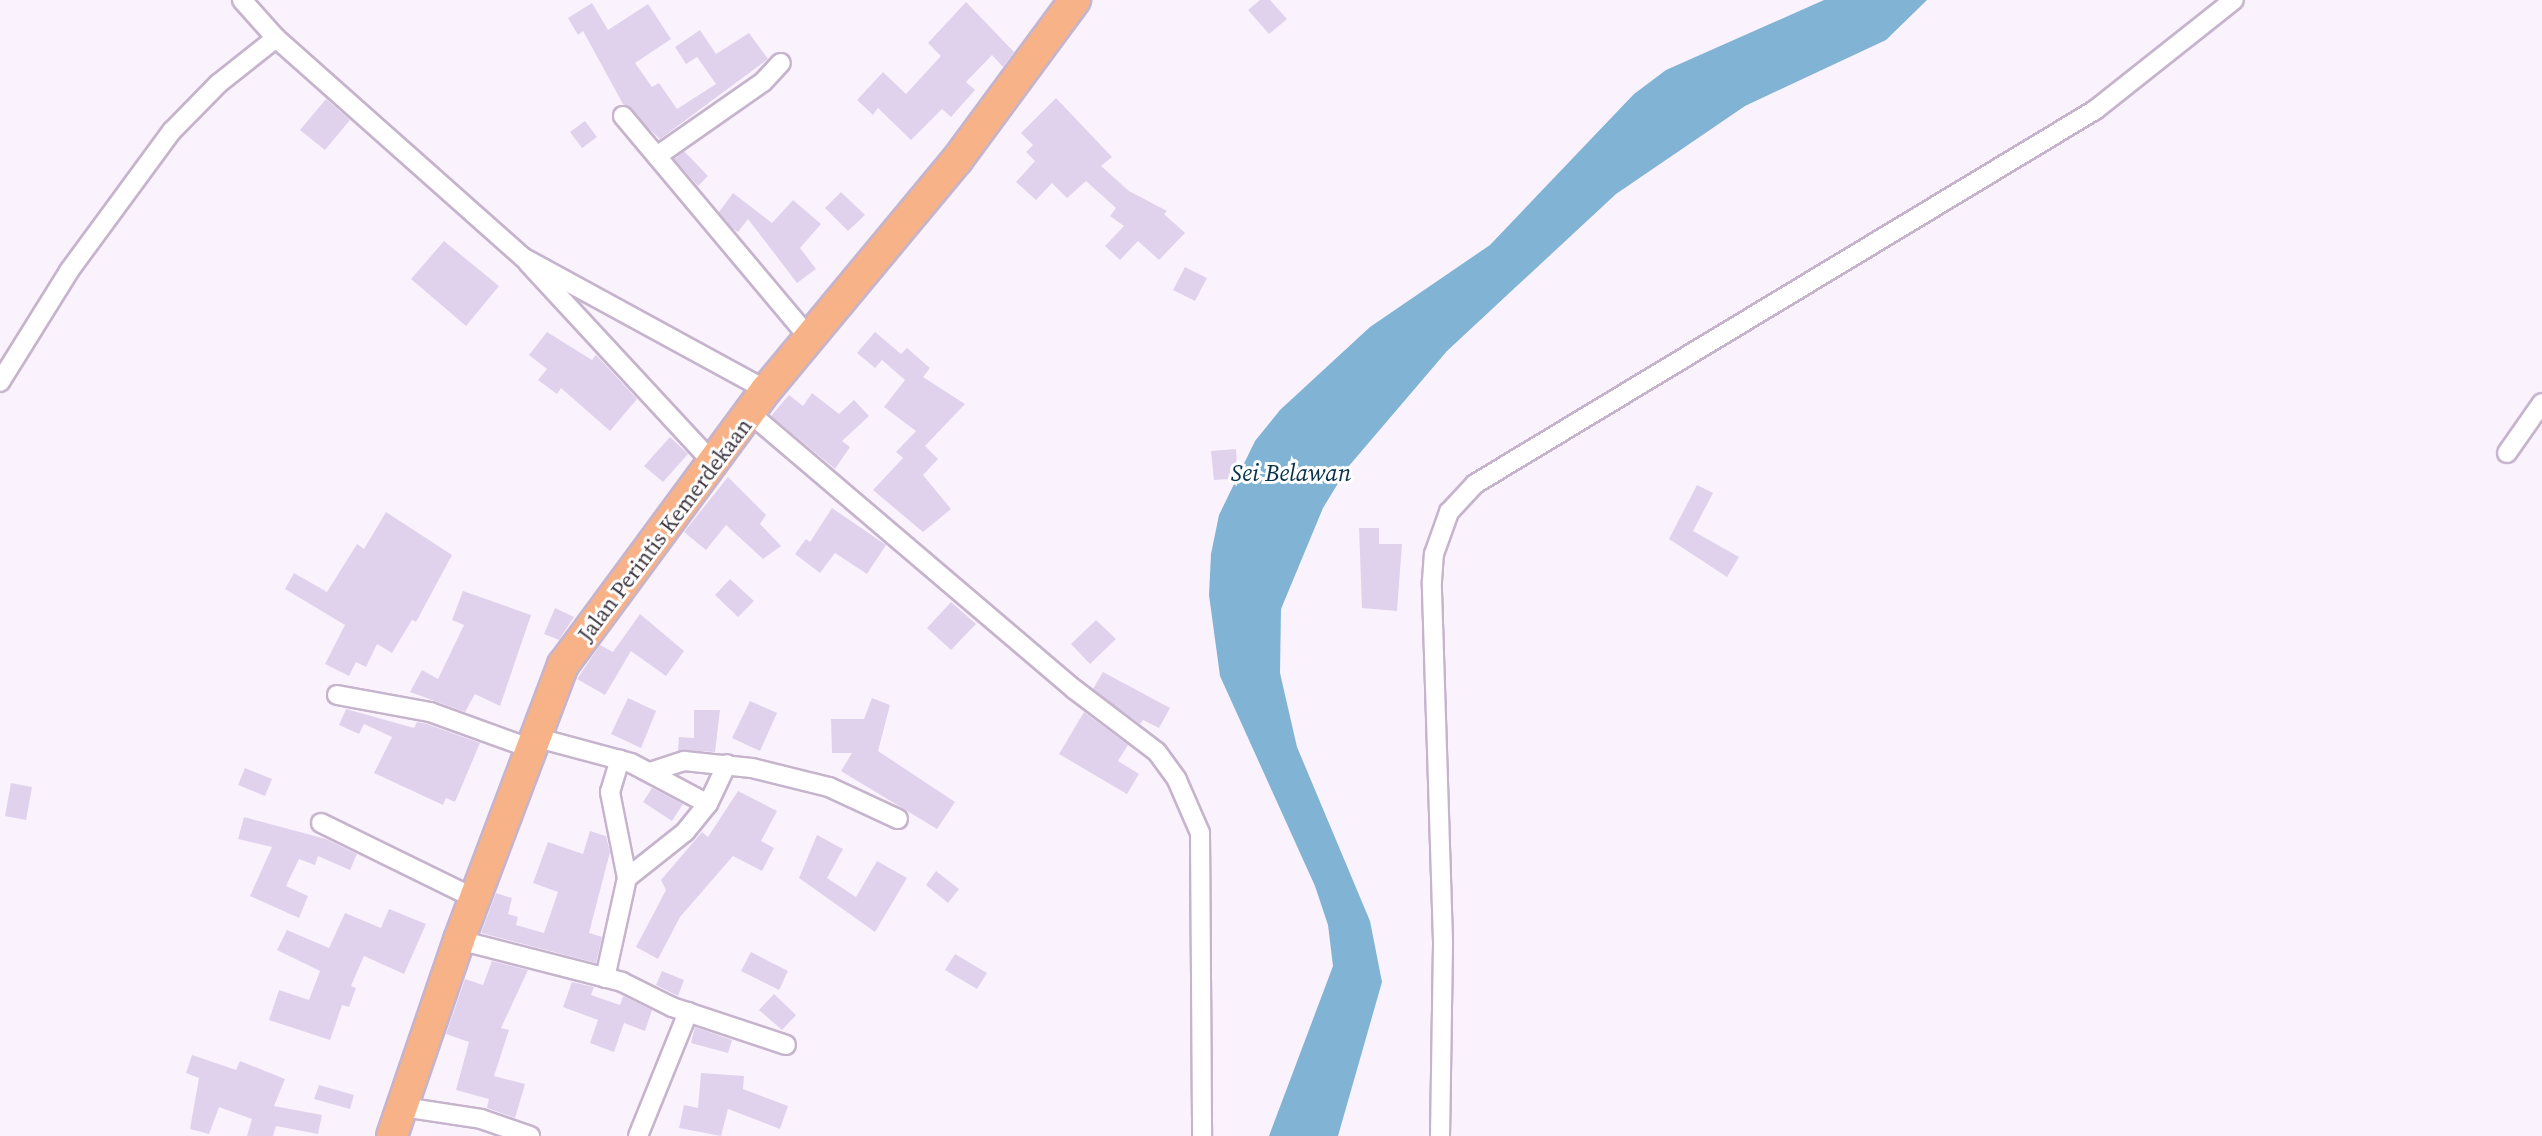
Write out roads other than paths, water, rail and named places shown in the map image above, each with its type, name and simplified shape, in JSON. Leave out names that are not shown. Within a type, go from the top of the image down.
[{"type":"main road","name":"Jalan Perintis Kemerdekaan","points":[[392,1136],[459,940],[563,665],[712,462],[809,338],[957,160],[1075,0]]},
{"type":"street","points":[[242,0],[276,38],[524,258],[712,462]]},
{"type":"street","points":[[1440,1136],[1443,941],[1432,581],[1434,554],[1449,512],[1475,484],[2095,110],[2234,0]]},
{"type":"street","points":[[0,382],[69,271],[172,131],[218,84],[276,38]]},
{"type":"street","points":[[657,156],[763,82],[781,63]]},
{"type":"street","points":[[623,116],[809,338]]},
{"type":"street","points":[[524,258],[759,402],[1074,689],[1157,752],[1177,780],[1200,833],[1202,1136]]},
{"type":"street","points":[[2507,453],[2542,403]]},
{"type":"street","points":[[337,695],[430,712],[535,743],[620,760],[650,772],[708,804]]},
{"type":"street","points":[[605,978],[627,878],[610,792],[620,760]]},
{"type":"street","points":[[650,772],[684,761],[727,764],[829,787],[898,819]]},
{"type":"street","points":[[627,878],[685,832],[708,804],[727,764]]},
{"type":"street","points":[[321,823],[476,899]]},
{"type":"street","points":[[459,940],[605,978],[688,1012],[786,1045]]},
{"type":"street","points":[[638,1136],[688,1012]]},
{"type":"street","points":[[403,1107],[481,1119],[530,1136]]},
{"type":"water","name":"Sei Belawan","points":[[1824,0],[1927,0],[1886,40],[1745,106],[1616,194],[1447,351],[1348,467],[1323,508],[1281,609],[1280,673],[1297,747],[1370,921],[1382,982],[1338,1136],[1269,1136],[1333,966],[1328,925],[1315,886],[1220,676],[1209,595],[1211,554],[1219,515],[1255,441],[1280,410],[1370,327],[1490,245],[1634,94],[1666,70]]}]
